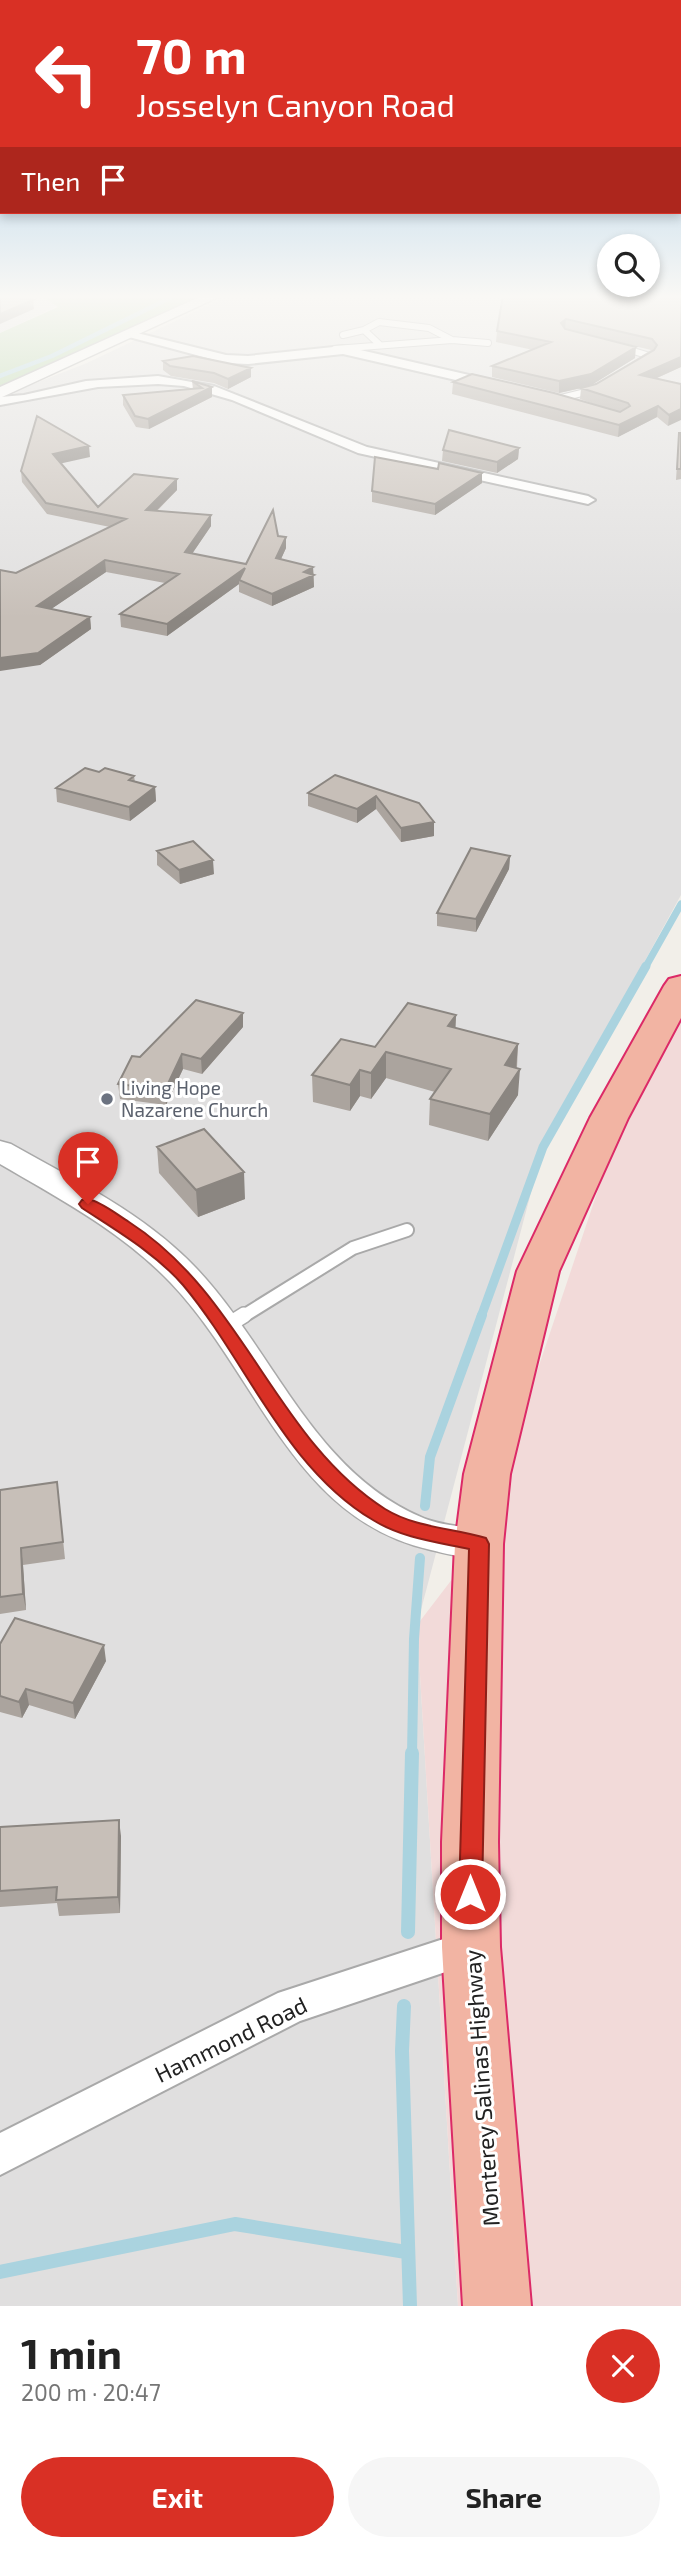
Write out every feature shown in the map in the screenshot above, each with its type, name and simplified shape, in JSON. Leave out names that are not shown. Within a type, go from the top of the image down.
[{"type":"highway","name":"Monterey Salinas Highway","points":[[497,2306],[471,1947],[470,1842],[479,1544],[487,1474],[538,1270],[609,1118],[681,986]]},
{"type":"street","points":[[244,403],[329,440],[363,450],[588,500]]},
{"type":"street","points":[[569,403],[582,406]]},
{"type":"street","points":[[0,1151],[145,1240],[187,1279],[225,1328],[284,1418],[342,1487],[379,1515],[410,1529],[479,1544]]},
{"type":"street","name":"Hammond Road","points":[[0,2155],[291,2006],[471,1947]]},
{"type":"lane","points":[[225,1328],[353,1248],[407,1230]]},
{"type":"shaded area","points":[[0,403],[681,403],[681,895],[543,1147],[417,1625],[458,2306],[0,2306]]},
{"type":"shaded area","points":[[681,1005],[681,2306],[458,2306],[417,1625],[479,1544],[635,1080]]},
{"type":"building","points":[[127,403],[181,403],[148,419],[135,416]]},
{"type":"building","points":[[533,403],[587,403],[620,412],[630,406],[627,403],[681,403],[681,409],[669,415],[658,406],[619,425]]},
{"type":"building","points":[[37,416],[89,446],[53,454],[98,507],[134,474],[177,479],[146,510],[211,515],[185,552],[246,564],[273,510],[278,536],[286,537],[276,558],[313,567],[304,572],[314,575],[272,594],[239,580],[245,568],[167,624],[120,614],[179,574],[105,560],[37,606],[90,617],[38,653],[0,658],[0,570],[16,573],[126,519],[46,503],[21,471]]},
{"type":"building","points":[[449,430],[519,448],[497,462],[443,450]]},
{"type":"building","points":[[679,433],[681,469],[677,469]]},
{"type":"building","points":[[375,457],[438,469],[439,463],[482,473],[435,504],[372,491]]},
{"type":"building","points":[[85,768],[99,772],[105,768],[134,776],[129,780],[155,787],[129,807],[56,788]]},
{"type":"building","points":[[335,775],[419,803],[434,822],[401,828],[376,796],[357,809],[308,793]]},
{"type":"building","points":[[193,841],[213,860],[179,870],[157,851]]},
{"type":"building","points":[[471,848],[510,856],[476,919],[437,913]]},
{"type":"building","points":[[196,1000],[243,1013],[201,1059],[182,1054],[165,1090],[118,1084],[132,1056],[140,1057]]},
{"type":"building","points":[[408,1003],[456,1015],[448,1026],[518,1044],[505,1065],[520,1069],[490,1114],[430,1099],[451,1069],[386,1052],[371,1073],[360,1070],[350,1085],[312,1075],[341,1039],[375,1047]]},
{"type":"building","points":[[204,1129],[244,1172],[196,1190],[157,1147]]},
{"type":"building","points":[[57,1482],[63,1542],[21,1548],[23,1594],[0,1597],[0,1490]]},
{"type":"building","points":[[15,1618],[104,1645],[73,1703],[26,1689],[19,1702],[0,1696],[0,1644]]},
{"type":"building","points":[[119,1820],[118,1897],[56,1900],[57,1887],[0,1891],[0,1827]]},
{"type":"waterway","points":[[645,968],[681,904]]},
{"type":"waterway","points":[[481,1317],[543,1147],[646,966]]},
{"type":"waterway","points":[[425,1506],[430,1457],[482,1315]]},
{"type":"waterway","points":[[412,1755],[414,1639],[420,1558]]},
{"type":"waterway","points":[[408,1932],[412,1753]]},
{"type":"waterway","points":[[404,2006],[402,2051],[410,2306]]},
{"type":"waterway","points":[[0,2272],[235,2224],[406,2252]]},
{"type":"place","name":"Living Hope Nazarene Church","points":[[107,1099]]},
{"type":"route","points":[[88,1204],[145,1240],[187,1279],[225,1328],[284,1418],[342,1487],[379,1515],[410,1529],[479,1544],[470,1894]]}]
